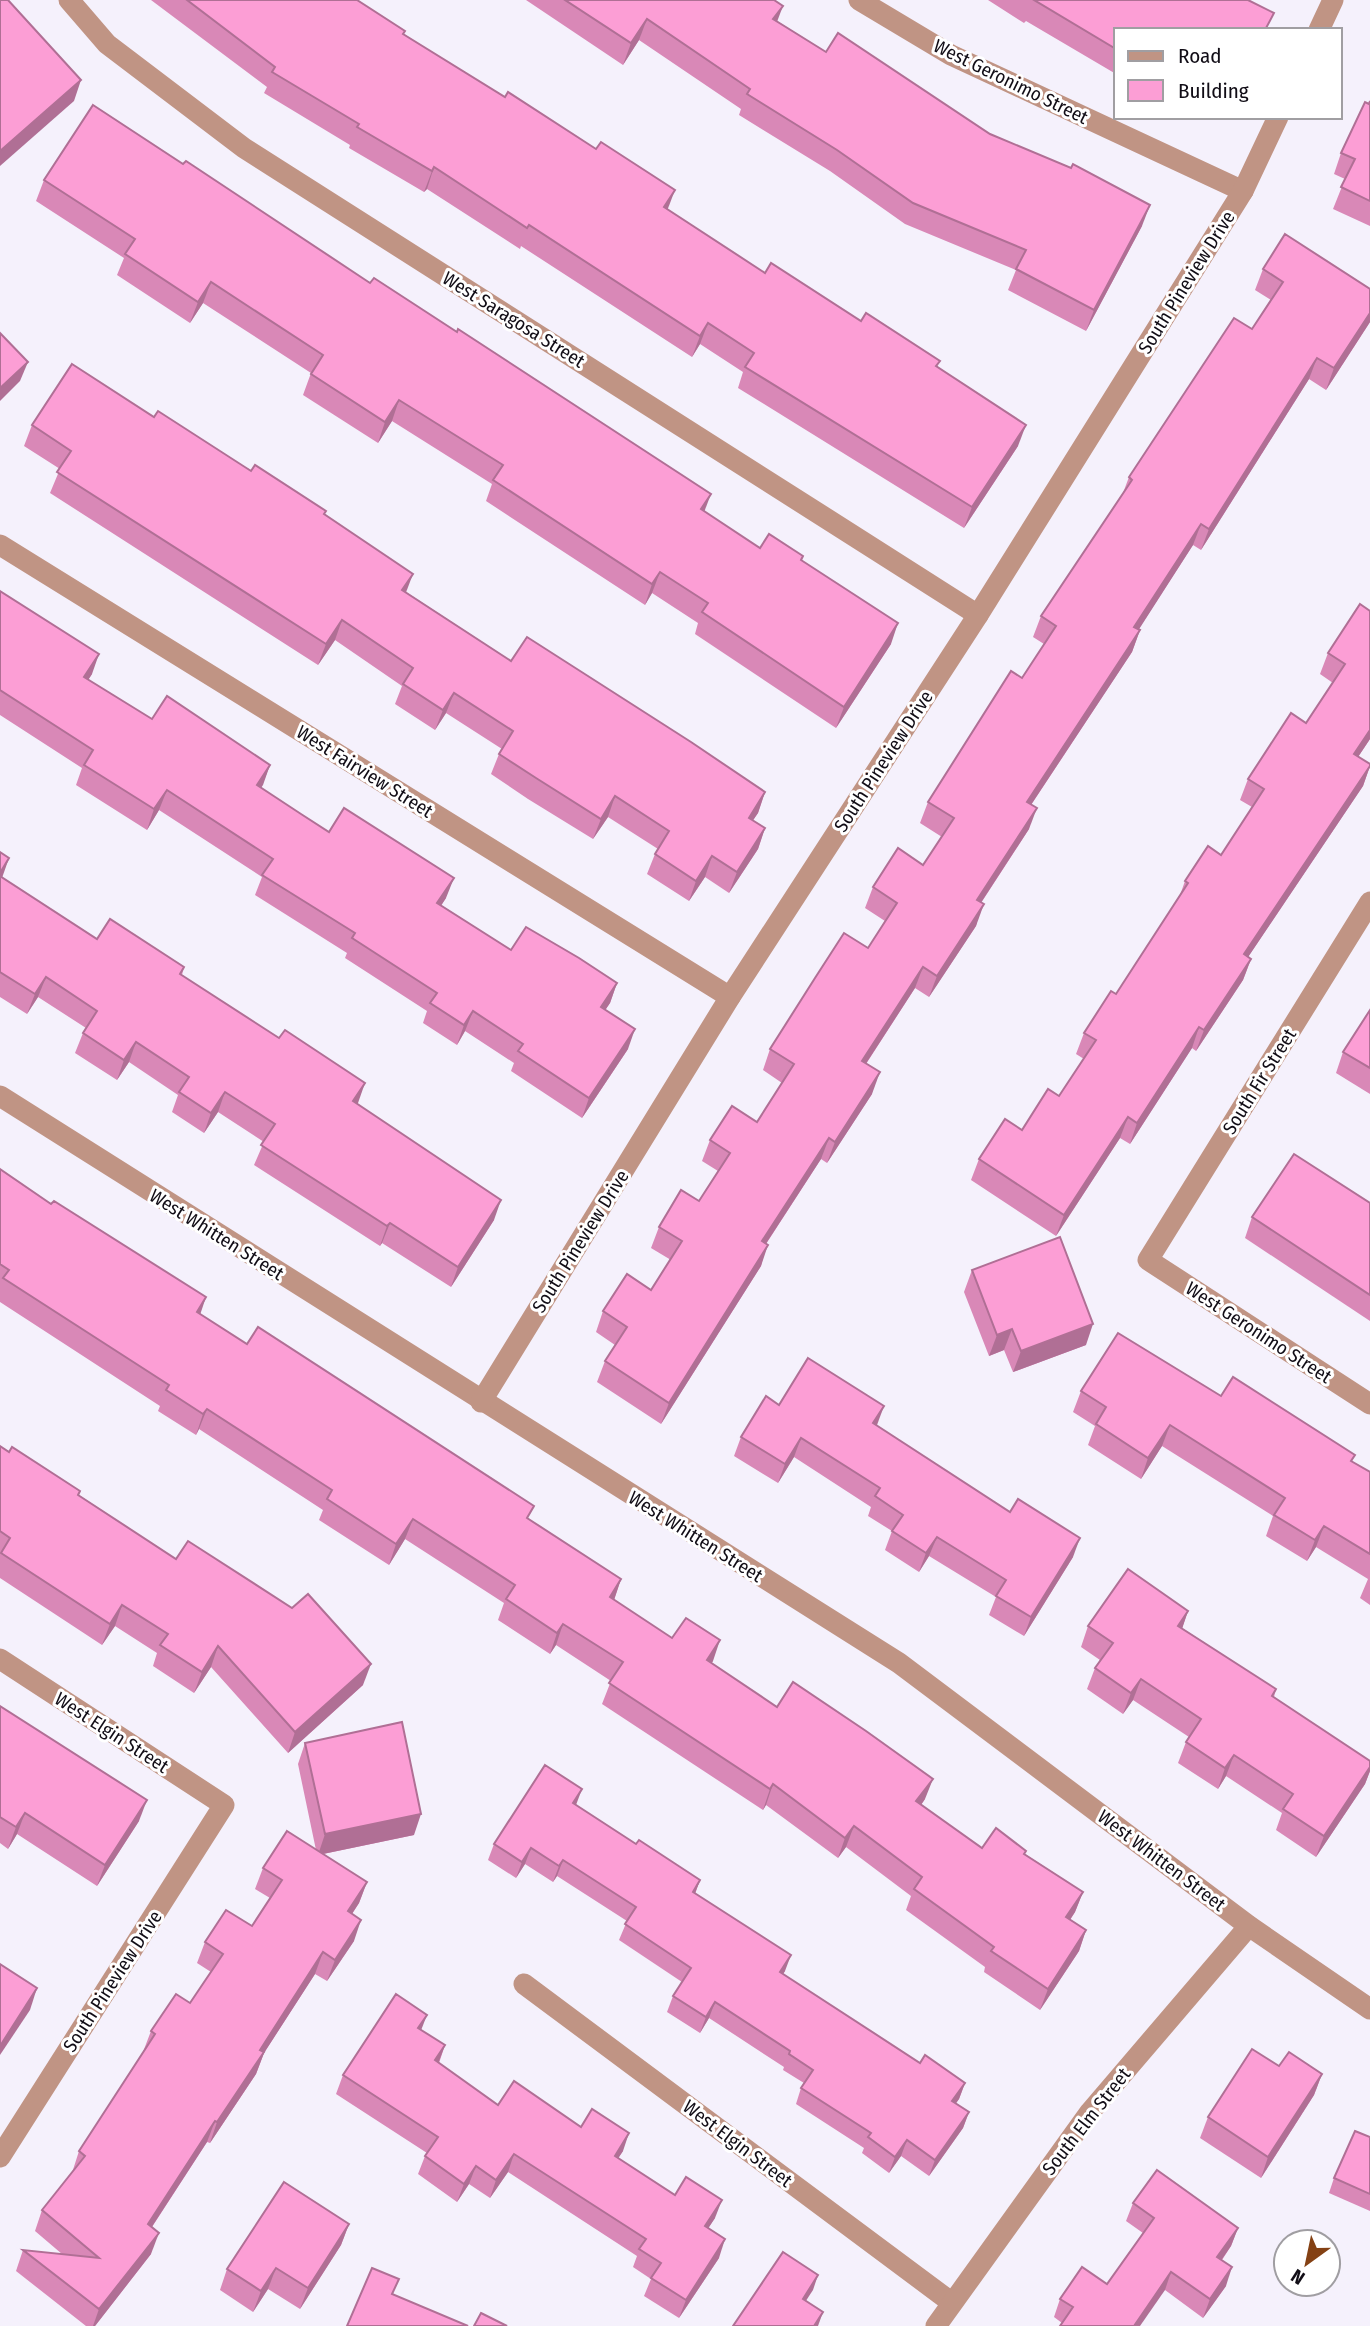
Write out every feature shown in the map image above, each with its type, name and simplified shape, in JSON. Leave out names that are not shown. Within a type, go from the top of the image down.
[{"type":"street","name":"West Saragosa Street","points":[[69,0],[107,44],[244,148],[978,615]]},
{"type":"street","name":"West Geronimo Street","points":[[859,0],[951,55],[1243,191]]},
{"type":"street","points":[[1320,28],[1333,0]]},
{"type":"street","name":"South Pineview Drive","points":[[481,1402],[730,998],[978,615],[1243,191],[1277,119]]},
{"type":"street","name":"West Fairview Street","points":[[0,545],[730,998]]},
{"type":"street","name":"South Fir Street","points":[[1148,1260],[1369,906]]},
{"type":"street","name":"West Whitten Street","points":[[0,1096],[481,1402],[899,1663],[1249,1926],[1370,2009]]},
{"type":"street","name":"West Geronimo Street","points":[[1148,1260],[1370,1404]]},
{"type":"street","name":"West Elgin Street","points":[[0,1659],[224,1805]]},
{"type":"street","name":"South Pineview Drive","points":[[0,2157],[224,1805]]},
{"type":"street","name":"South Elm Street","points":[[936,2326],[1090,2112],[1249,1926]]},
{"type":"street","name":"West Elgin Street","points":[[524,1984],[951,2302]]},
{"type":"building","points":[[0,0],[8,0],[81,80],[0,151]]},
{"type":"building","points":[[187,0],[357,0],[405,31],[403,34],[505,97],[508,92],[596,149],[601,142],[675,190],[664,207],[765,273],[771,263],[861,321],[866,313],[940,361],[936,366],[1026,425],[972,507],[745,367],[754,353],[708,323],[700,336],[434,167],[432,171],[357,127],[359,124],[272,72],[275,67]]},
{"type":"building","points":[[565,0],[774,0],[783,6],[773,19],[826,52],[838,33],[990,134],[1071,168],[1073,164],[1150,205],[1094,310],[1016,269],[1026,250],[913,203],[837,150],[747,94],[750,89],[647,19],[631,43]]},
{"type":"building","points":[[1034,0],[1248,0],[1274,13],[1266,28],[1114,28],[1114,48]]},
{"type":"building","points":[[1370,101],[1370,201],[1341,187],[1355,159],[1341,153],[1365,102],[1369,104]]},
{"type":"building","points":[[93,105],[183,164],[186,161],[370,283],[374,278],[457,332],[458,329],[711,494],[701,509],[760,548],[769,534],[803,556],[801,560],[898,623],[844,707],[702,612],[708,603],[660,572],[652,584],[493,480],[503,465],[399,400],[385,422],[311,374],[323,355],[211,282],[198,302],[125,254],[135,239],[44,180]]},
{"type":"building","points":[[1285,234],[1370,289],[1370,313],[1334,368],[1317,358],[1209,529],[1201,524],[1134,627],[1140,630],[1027,802],[1037,808],[977,900],[984,904],[937,976],[923,967],[862,1061],[880,1072],[835,1142],[829,1138],[762,1241],[768,1245],[669,1403],[605,1361],[627,1327],[603,1311],[627,1274],[651,1290],[682,1241],[659,1227],[681,1190],[699,1201],[730,1153],[710,1140],[732,1106],[757,1122],[794,1064],[770,1049],[815,978],[844,933],[868,948],[897,903],[873,887],[898,848],[923,865],[954,818],[928,802],[1011,671],[1022,678],[1056,626],[1041,616],[1132,480],[1129,477],[1234,318],[1252,329],[1283,282],[1263,269]]},
{"type":"building","points":[[0,333],[28,362],[0,388]]},
{"type":"building","points":[[72,364],[154,417],[158,411],[251,471],[255,465],[326,511],[324,514],[413,574],[402,590],[511,661],[527,637],[765,792],[749,818],[765,828],[737,872],[712,856],[696,881],[655,854],[669,831],[615,796],[601,819],[536,778],[499,754],[513,731],[454,693],[443,710],[403,684],[413,668],[342,620],[326,644],[57,472],[71,451],[32,425]]},
{"type":"building","points":[[0,591],[99,654],[84,677],[152,719],[167,696],[270,765],[257,785],[329,832],[344,808],[454,878],[437,903],[511,950],[526,927],[617,983],[601,1007],[635,1029],[589,1098],[518,1051],[523,1044],[473,1011],[464,1025],[430,1003],[437,993],[352,938],[355,933],[262,875],[273,859],[167,790],[154,809],[84,765],[93,750],[0,690]]},
{"type":"building","points":[[1360,604],[1370,611],[1370,730],[1354,754],[1370,766],[1244,954],[1251,959],[1204,1030],[1199,1027],[1137,1123],[1128,1117],[1064,1215],[979,1159],[1005,1119],[1022,1130],[1048,1089],[1059,1096],[1096,1040],[1084,1033],[1111,991],[1116,994],[1188,883],[1185,881],[1208,846],[1221,855],[1264,789],[1248,779],[1291,713],[1306,723],[1345,664],[1328,653]]},
{"type":"building","points":[[0,852],[9,858],[0,873]]},
{"type":"building","points":[[0,876],[97,939],[110,919],[184,967],[180,974],[279,1038],[285,1030],[365,1083],[353,1101],[501,1200],[458,1267],[390,1223],[387,1226],[261,1145],[275,1124],[225,1092],[211,1113],[179,1092],[189,1077],[136,1042],[124,1060],[83,1033],[97,1011],[46,977],[35,994],[0,972]]},
{"type":"building","points":[[1370,1010],[1370,1068],[1343,1052]]},
{"type":"building","points":[[1294,1154],[1370,1203],[1370,1295],[1252,1217]]},
{"type":"building","points":[[0,1169],[51,1204],[54,1201],[206,1297],[197,1312],[247,1344],[258,1327],[534,1506],[527,1518],[621,1579],[610,1597],[672,1638],[686,1618],[720,1640],[707,1660],[777,1707],[793,1682],[866,1731],[933,1779],[916,1801],[982,1848],[996,1828],[1026,1851],[1024,1854],[1083,1892],[1066,1917],[1086,1930],[1048,1989],[991,1951],[994,1947],[914,1889],[922,1877],[854,1826],[845,1838],[773,1784],[770,1789],[609,1683],[623,1662],[563,1624],[557,1633],[506,1599],[515,1585],[413,1519],[396,1544],[327,1499],[332,1490],[207,1409],[203,1414],[166,1390],[169,1385],[3,1278],[9,1270],[0,1264]]},
{"type":"building","points":[[1060,1237],[1093,1324],[1021,1351],[1012,1329],[997,1335],[972,1270]]},
{"type":"building","points":[[1118,1333],[1221,1396],[1233,1377],[1355,1455],[1351,1461],[1370,1472],[1370,1554],[1324,1526],[1315,1540],[1274,1515],[1285,1498],[1170,1425],[1148,1458],[1096,1424],[1106,1407],[1081,1391]]},
{"type":"building","points":[[808,1358],[884,1406],[873,1423],[1010,1512],[1018,1499],[1080,1538],[1031,1617],[996,1596],[1006,1580],[937,1537],[926,1553],[892,1531],[903,1515],[875,1496],[880,1488],[801,1438],[785,1464],[741,1437],[766,1396],[779,1405]]},
{"type":"building","points":[[0,1446],[9,1452],[12,1447],[80,1491],[78,1495],[176,1559],[188,1541],[292,1608],[308,1594],[371,1664],[295,1732],[218,1646],[202,1672],[160,1645],[168,1634],[122,1605],[110,1624],[1,1553],[10,1538],[0,1531]]},
{"type":"building","points":[[1128,1569],[1188,1611],[1178,1626],[1276,1689],[1272,1696],[1370,1761],[1370,1767],[1324,1836],[1283,1809],[1293,1794],[1234,1755],[1225,1768],[1186,1742],[1201,1719],[1141,1679],[1131,1693],[1095,1668],[1113,1643],[1088,1626]]},
{"type":"building","points":[[0,1706],[147,1800],[105,1865],[25,1813],[16,1827],[0,1817]]},
{"type":"building","points":[[402,1722],[421,1814],[325,1834],[305,1743]]},
{"type":"building","points":[[545,1765],[582,1789],[573,1803],[636,1844],[639,1840],[700,1880],[693,1892],[791,1955],[780,1972],[920,2063],[925,2055],[965,2083],[952,2101],[969,2112],[935,2160],[907,2140],[895,2157],[868,2137],[871,2133],[801,2088],[813,2070],[789,2054],[790,2051],[715,2002],[706,2017],[673,1996],[691,1968],[625,1924],[636,1907],[563,1860],[559,1866],[531,1848],[522,1862],[494,1844]]},
{"type":"building","points":[[287,1831],[367,1882],[348,1911],[361,1920],[335,1960],[323,1952],[260,2050],[264,2052],[148,2224],[159,2233],[99,2309],[23,2250],[99,2258],[42,2210],[85,2156],[79,2151],[155,2034],[151,2031],[176,1994],[190,2003],[223,1954],[205,1942],[226,1910],[252,1926],[282,1880],[263,1868]]},
{"type":"building","points":[[0,1964],[37,1988],[0,2046]]},
{"type":"building","points":[[396,1994],[427,2015],[418,2028],[445,2045],[435,2060],[498,2105],[514,2081],[581,2127],[592,2109],[629,2133],[615,2156],[675,2195],[686,2177],[722,2200],[705,2226],[725,2239],[686,2300],[651,2278],[661,2263],[639,2249],[646,2239],[514,2154],[496,2180],[476,2166],[464,2184],[425,2156],[438,2137],[343,2075]]},
{"type":"building","points":[[1252,2049],[1279,2066],[1289,2052],[1322,2074],[1268,2157],[1208,2117]]},
{"type":"building","points":[[1355,2131],[1370,2137],[1370,2194],[1334,2178]]},
{"type":"building","points":[[1157,2170],[1238,2228],[1217,2257],[1232,2267],[1210,2299],[1171,2272],[1134,2326],[1060,2326],[1073,2307],[1060,2299],[1082,2267],[1107,2284],[1154,2218],[1133,2203]]},
{"type":"building","points":[[284,2182],[349,2224],[308,2288],[276,2268],[261,2291],[227,2269]]},
{"type":"building","points":[[783,2252],[818,2275],[803,2299],[823,2312],[814,2326],[733,2326]]},
{"type":"building","points":[[372,2268],[399,2279],[392,2294],[468,2326],[347,2326]]},
{"type":"building","points":[[481,2313],[507,2326],[474,2326]]}]
